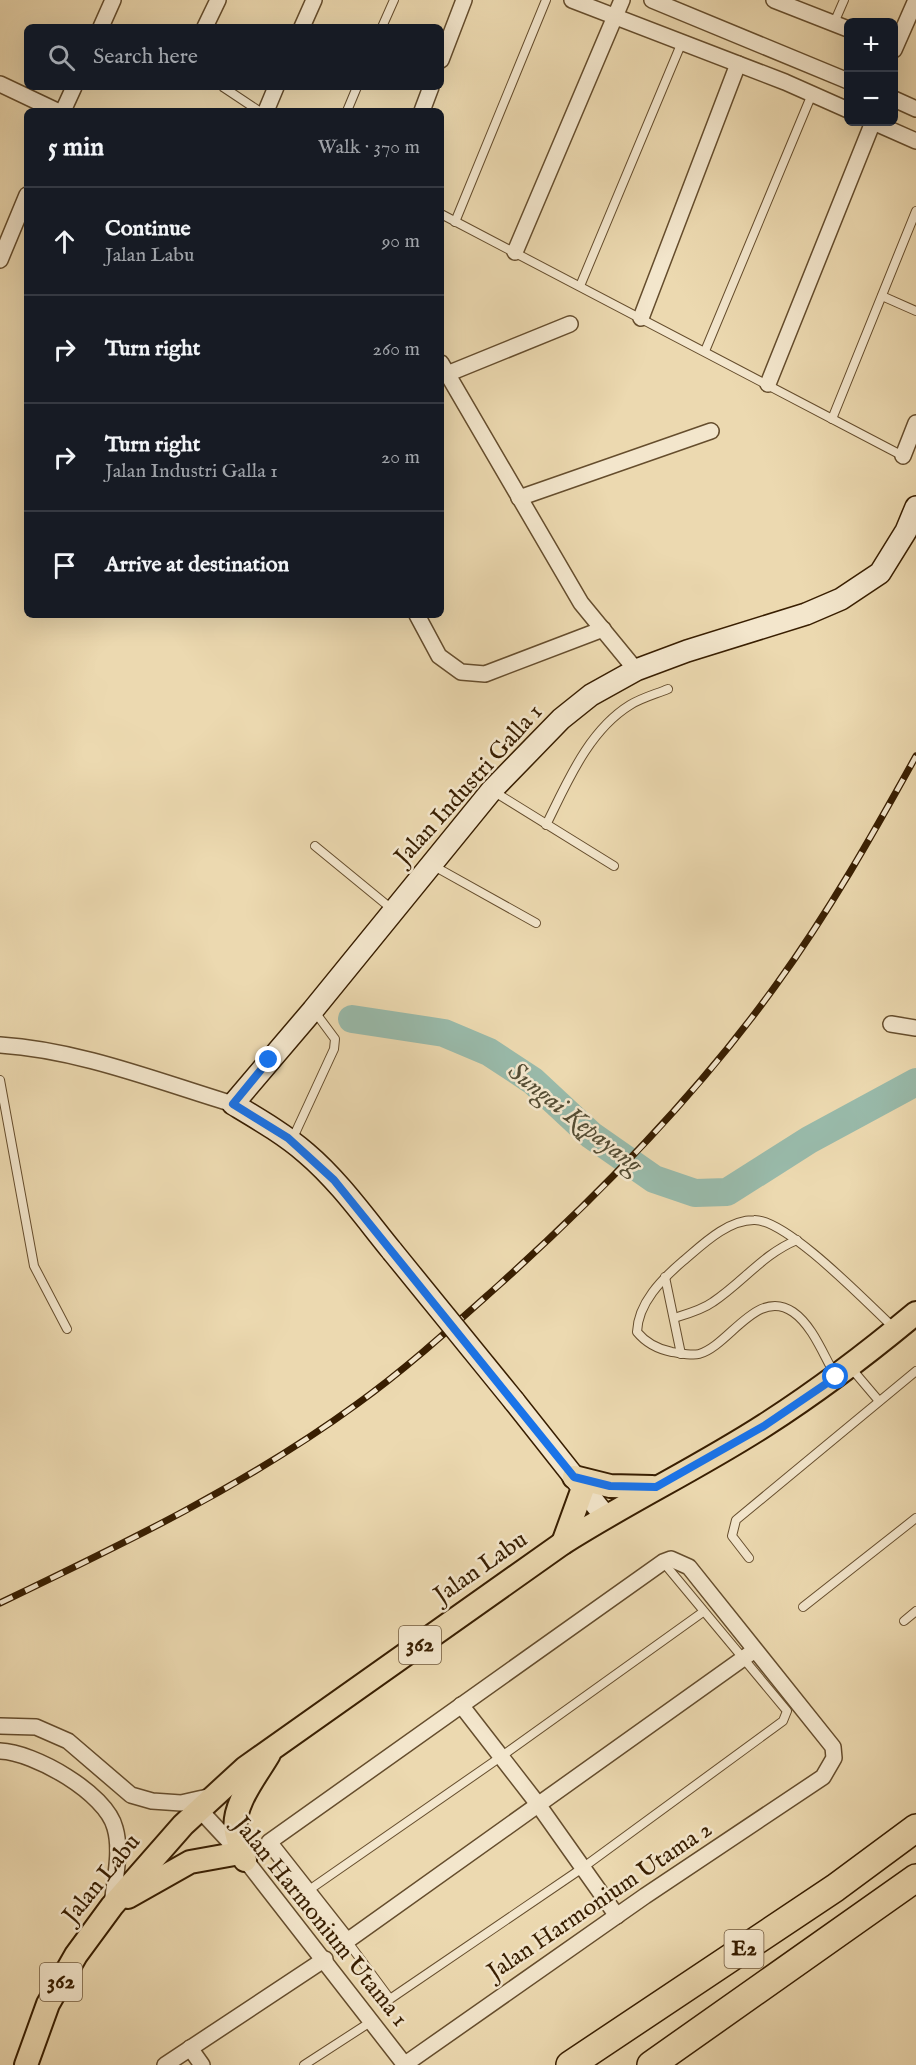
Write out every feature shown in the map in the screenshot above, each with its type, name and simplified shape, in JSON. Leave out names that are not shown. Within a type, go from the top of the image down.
[{"type":"highway","name":"E2","points":[[570,2065],[835,1888],[916,1828]]},
{"type":"highway","name":"E2","points":[[651,2065],[916,1878]]},
{"type":"main road","name":"Jalan Industri Galla 1","points":[[233,1104],[313,1010],[492,790],[561,719],[591,695],[636,670],[687,651],[806,614],[841,600],[880,573],[906,531],[916,507]]},
{"type":"main road","points":[[233,1104],[291,1141],[334,1180],[605,1516]]},
{"type":"main road","name":"Jalan Labu","points":[[26,2065],[48,2004],[76,1955],[112,1906],[207,1802],[245,1768],[563,1543],[605,1516],[764,1426],[843,1372],[916,1313]]},
{"type":"main road","points":[[579,1482],[610,1486],[656,1487]]},
{"type":"main road","points":[[563,1543],[579,1482]]},
{"type":"main road","points":[[112,1906],[190,1862],[211,1856],[242,1857],[236,1830],[238,1814],[245,1795],[275,1745]]},
{"type":"street","points":[[102,24],[113,0]]},
{"type":"street","points":[[206,24],[218,0]]},
{"type":"street","points":[[304,24],[314,0]]},
{"type":"street","points":[[444,52],[464,0]]},
{"type":"street","points":[[573,0],[844,108]]},
{"type":"street","points":[[515,252],[622,0]]},
{"type":"street","points":[[652,0],[844,79]]},
{"type":"street","points":[[774,0],[841,26]]},
{"type":"street","points":[[898,40],[916,0]]},
{"type":"street","points":[[641,318],[738,64]]},
{"type":"street","points":[[0,84],[51,108]]},
{"type":"street","points":[[64,108],[73,90]]},
{"type":"street","points":[[267,108],[275,90]]},
{"type":"street","points":[[423,108],[430,90]]},
{"type":"street","points":[[898,101],[916,109]]},
{"type":"street","points":[[768,384],[871,126]]},
{"type":"street","points":[[882,126],[916,141]]},
{"type":"street","points":[[2,250],[24,202]]},
{"type":"street","points":[[570,324],[444,369],[581,603],[636,670]]},
{"type":"street","points":[[903,456],[916,423]]},
{"type":"street","points":[[519,498],[711,431]]},
{"type":"street","points":[[419,618],[439,657],[461,672],[485,674],[603,629]]},
{"type":"street","points":[[891,1024],[916,1028]]},
{"type":"street","points":[[0,1045],[28,1047],[79,1058],[233,1104]]},
{"type":"street","points":[[671,1559],[689,1567],[750,1654],[537,1803],[347,1941],[269,1842],[663,1562],[671,1559]]},
{"type":"street","name":"Jalan Harmonium Utama 2","points":[[405,2065],[617,1916],[823,1777],[834,1758],[833,1747],[750,1654]]},
{"type":"street","points":[[461,1705],[537,1803],[581,1869],[617,1916]]},
{"type":"street","points":[[0,1726],[36,1727],[68,1741],[131,1795],[152,1801],[207,1802]]},
{"type":"street","points":[[0,1751],[16,1751],[38,1761],[92,1796],[106,1812],[115,1827],[118,1851],[112,1906]]},
{"type":"street","name":"Jalan Harmonium Utama 1","points":[[207,1802],[242,1857],[325,1959],[405,2065]]},
{"type":"street","points":[[165,2065],[325,1959]]},
{"type":"street","points":[[190,2048],[202,2065]]},
{"type":"lane","points":[[383,24],[393,0]]},
{"type":"lane","points":[[455,222],[546,0]]},
{"type":"lane","points":[[841,26],[844,0]]},
{"type":"lane","points":[[580,286],[682,42]]},
{"type":"lane","points":[[228,90],[255,108]]},
{"type":"lane","points":[[348,108],[356,90]]},
{"type":"lane","points":[[705,351],[812,94]]},
{"type":"lane","points":[[832,419],[916,211]]},
{"type":"lane","points":[[444,216],[903,456]]},
{"type":"lane","points":[[882,296],[916,311]]},
{"type":"lane","points":[[546,825],[571,775],[602,727],[630,704],[668,689]]},
{"type":"lane","points":[[492,790],[614,866]]},
{"type":"lane","points":[[315,846],[393,911]]},
{"type":"lane","points":[[430,864],[536,922]]},
{"type":"lane","points":[[291,1141],[334,1049],[335,1039],[313,1010]]},
{"type":"lane","points":[[0,1080],[34,1266],[67,1329]]},
{"type":"lane","points":[[879,1401],[843,1372],[801,1320],[792,1312],[781,1307],[768,1307],[756,1312],[711,1348],[698,1354],[681,1354],[661,1350],[645,1341],[637,1332],[637,1319],[665,1277],[710,1238],[733,1226],[753,1220],[767,1222],[797,1240],[896,1330]]},
{"type":"lane","points":[[674,1318],[712,1303],[751,1269],[780,1248],[797,1240]]},
{"type":"lane","points":[[665,1277],[681,1354]]},
{"type":"lane","points":[[749,1558],[732,1536],[736,1520],[916,1371]]},
{"type":"lane","points":[[803,1607],[916,1518]]},
{"type":"lane","points":[[347,1941],[390,1999],[581,1869],[783,1721],[787,1711],[750,1654],[703,1611],[663,1562]]},
{"type":"lane","points":[[309,1890],[502,1756],[703,1611]]},
{"type":"lane","points":[[904,1621],[916,1611]]},
{"type":"lane","points":[[304,2065],[372,2021]]},
{"type":"waterway","name":"Sungai Kepayang","points":[[352,1019],[444,1033],[489,1052],[533,1081],[591,1135],[654,1179],[695,1193],[727,1192],[809,1140],[916,1082]]},
{"type":"railway","points":[[0,1603],[183,1512],[272,1461],[315,1433],[376,1390],[412,1361],[537,1250],[646,1142],[746,1026],[832,901],[916,756]]},
{"type":"route","points":[[269,1060],[233,1104],[288,1138],[334,1180],[574,1477],[610,1486],[656,1487],[764,1426],[836,1377]]}]
